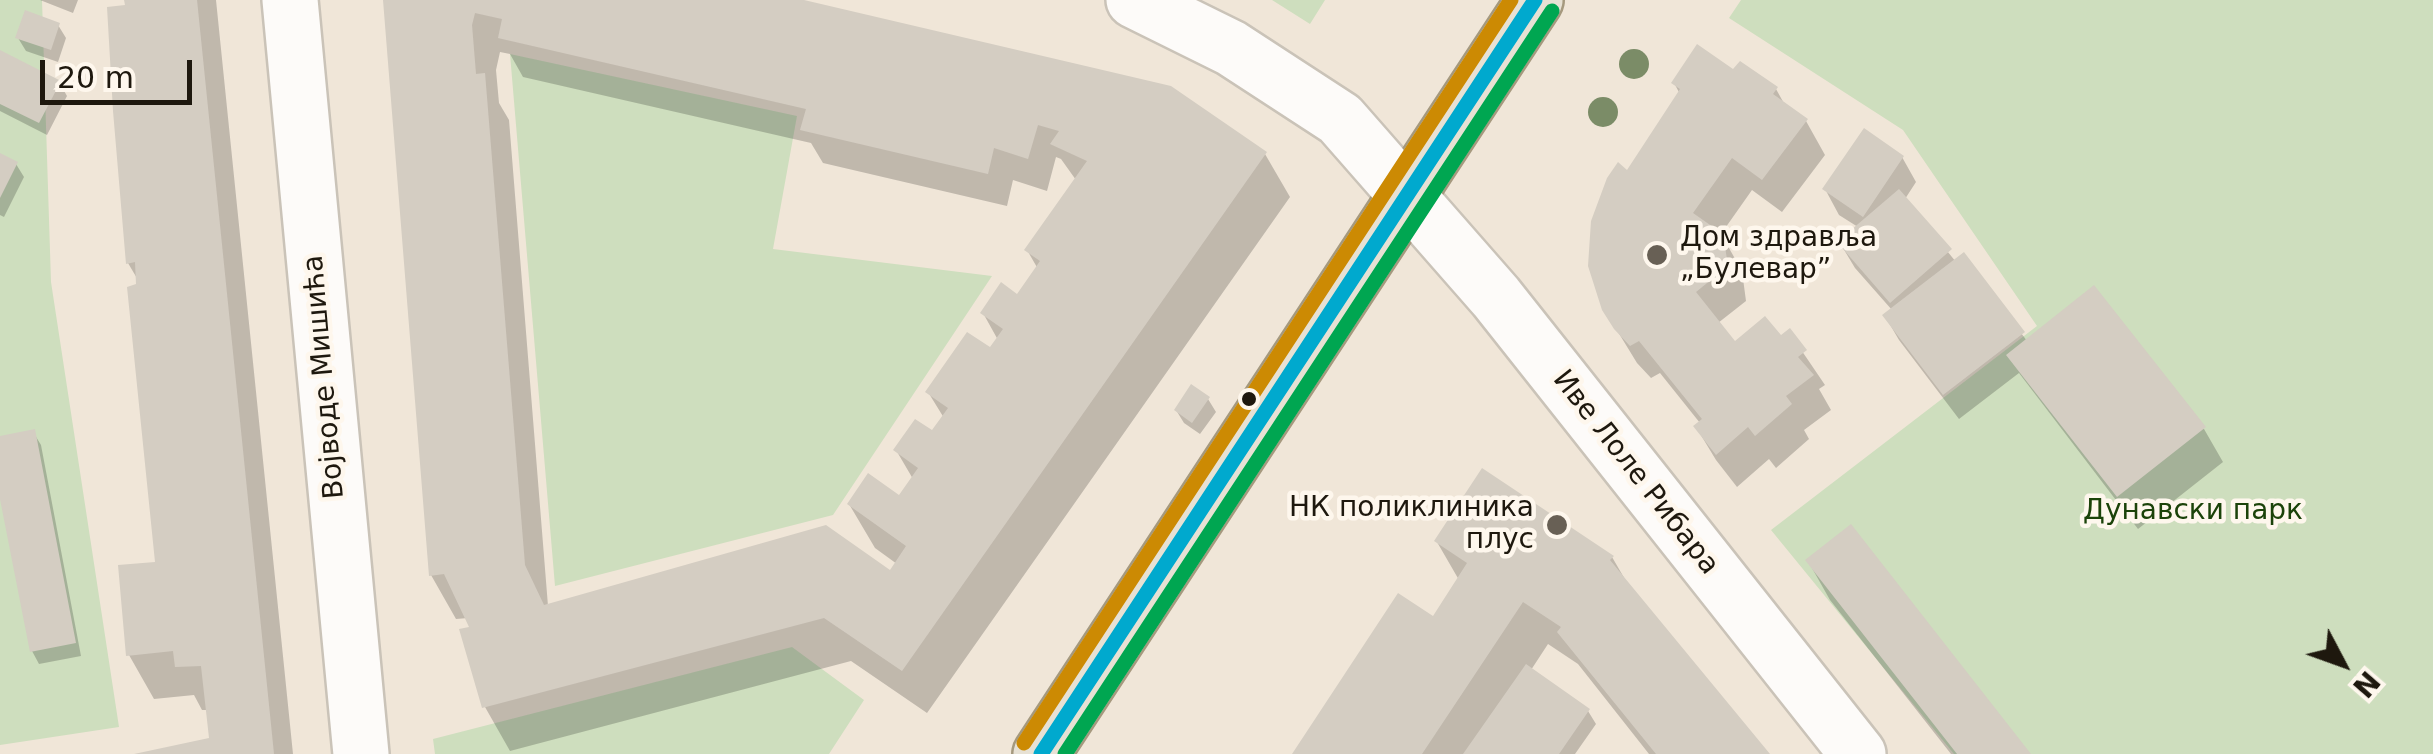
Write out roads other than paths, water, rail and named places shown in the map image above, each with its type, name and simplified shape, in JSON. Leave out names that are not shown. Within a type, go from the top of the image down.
[{"type":"main road","points":[[1042,754],[1536,0]]},
{"type":"street","name":"Војводе Мишића","points":[[290,0],[361,754]]},
{"type":"street","name":"Иве Лоле Рибара","points":[[1134,0],[1232,48],[1340,119],[1496,297],[1858,754]]},
{"type":"place","name":"Дом здравља „Булевар”","points":[[1657,255]]},
{"type":"place","name":"НК поликлиника плус","points":[[1557,525]]},
{"type":"park label","name":"Дунавски парк","points":[[2193,512]]}]
